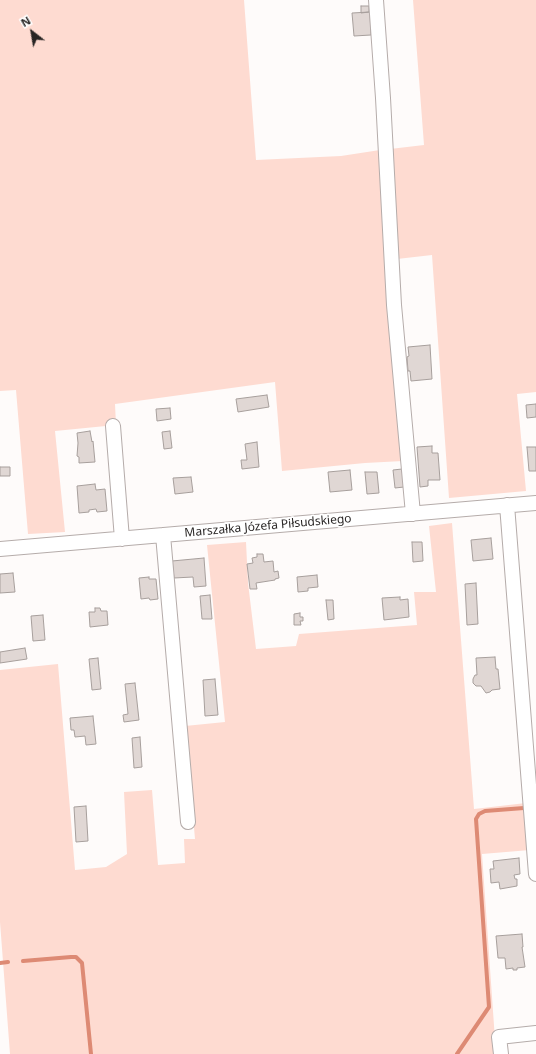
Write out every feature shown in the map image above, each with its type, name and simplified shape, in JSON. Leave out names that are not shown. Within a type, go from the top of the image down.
[{"type":"street","points":[[376,0],[384,105],[394,305],[413,514]]},
{"type":"street","points":[[113,426],[122,539]]},
{"type":"street","name":"Marszałka Józefa Piłsudskiego","points":[[0,550],[536,503]]},
{"type":"street","points":[[507,506],[536,874]]},
{"type":"street","points":[[163,535],[188,822]]},
{"type":"street","points":[[501,1054],[499,1037],[536,1033]]},
{"type":"shaded area","points":[[0,0],[244,0],[256,160],[341,156],[380,150],[403,461],[282,471],[275,382],[115,404],[116,425],[55,431],[65,532],[28,534],[16,390],[0,391]]},
{"type":"shaded area","points":[[413,0],[536,0],[536,392],[517,394],[526,491],[449,498],[432,255],[397,259],[390,149],[424,145]]},
{"type":"shaded area","points":[[452,523],[474,809],[526,803],[530,850],[482,854],[496,1054],[10,1054],[0,922],[0,670],[58,664],[75,870],[106,867],[127,854],[124,792],[152,790],[158,865],[185,863],[184,839],[195,839],[185,726],[225,722],[207,545],[246,542],[248,583],[256,649],[296,646],[299,634],[417,625],[414,592],[436,592],[429,526]]},
{"type":"building","points":[[361,6],[369,6],[369,12],[361,13]]},
{"type":"building","points":[[370,12],[371,35],[354,36],[352,13]]},
{"type":"building","points":[[430,345],[432,379],[411,381],[410,371],[408,371],[408,347]]},
{"type":"building","points":[[267,395],[269,407],[238,412],[236,399]]},
{"type":"building","points":[[536,404],[536,417],[527,418],[526,405]]},
{"type":"building","points":[[170,408],[171,419],[157,421],[156,409]]},
{"type":"building","points":[[90,431],[92,442],[93,441],[95,462],[79,463],[79,457],[77,456],[77,433]]},
{"type":"building","points":[[170,431],[172,448],[164,449],[162,432]]},
{"type":"building","points":[[257,442],[259,467],[242,469],[241,460],[247,460],[245,444]]},
{"type":"building","points":[[432,446],[432,453],[438,453],[440,480],[428,480],[428,486],[420,487],[417,447]]},
{"type":"building","points":[[527,447],[536,447],[536,471],[529,471]]},
{"type":"building","points":[[0,467],[10,467],[10,476],[0,476]]},
{"type":"building","points":[[402,469],[404,487],[395,488],[393,470]]},
{"type":"building","points":[[350,470],[352,490],[330,492],[328,472]]},
{"type":"building","points":[[365,472],[377,472],[379,493],[367,494]]},
{"type":"building","points":[[191,477],[193,492],[175,494],[173,478]]},
{"type":"building","points":[[95,484],[96,490],[105,489],[107,511],[97,512],[96,509],[89,510],[89,512],[79,513],[77,486]]},
{"type":"building","points":[[491,538],[493,559],[473,561],[471,540]]},
{"type":"building","points":[[412,542],[422,542],[423,561],[413,562]]},
{"type":"building","points":[[257,554],[263,554],[264,562],[273,561],[274,572],[278,571],[279,578],[256,583],[257,589],[250,589],[247,564],[253,563],[252,558],[257,557]]},
{"type":"building","points":[[204,558],[206,586],[194,587],[193,577],[174,578],[172,561]]},
{"type":"building","points":[[13,573],[15,592],[0,593],[0,574]]},
{"type":"building","points":[[317,575],[318,587],[308,588],[308,591],[298,592],[297,577]]},
{"type":"building","points":[[149,577],[149,579],[156,579],[158,599],[141,599],[139,578]]},
{"type":"building","points":[[476,583],[478,624],[467,625],[465,584]]},
{"type":"building","points":[[210,595],[212,619],[202,619],[200,596]]},
{"type":"building","points":[[400,597],[400,600],[408,599],[409,617],[384,620],[382,598]]},
{"type":"building","points":[[326,600],[333,600],[334,619],[328,620]]},
{"type":"building","points":[[95,608],[100,608],[101,611],[107,611],[108,625],[90,627],[89,612],[95,612]]},
{"type":"building","points":[[300,613],[300,617],[303,617],[303,621],[300,621],[301,625],[294,625],[294,614]]},
{"type":"building","points":[[43,615],[45,640],[33,641],[31,616]]},
{"type":"building","points":[[25,648],[27,659],[0,663],[0,652]]},
{"type":"building","points":[[495,657],[500,689],[492,690],[486,693],[481,686],[476,686],[473,683],[475,675],[477,675],[476,658]]},
{"type":"building","points":[[98,658],[101,689],[92,690],[89,659]]},
{"type":"building","points":[[215,679],[218,715],[205,716],[203,680]]},
{"type":"building","points":[[135,683],[139,720],[124,722],[123,715],[128,714],[125,684]]},
{"type":"building","points":[[93,716],[96,744],[86,745],[85,736],[75,737],[74,730],[71,730],[70,718]]},
{"type":"building","points":[[140,737],[142,767],[134,768],[132,738]]},
{"type":"building","points":[[86,806],[88,841],[76,842],[74,807]]},
{"type":"building","points":[[519,858],[520,874],[514,875],[515,879],[517,879],[517,886],[500,889],[499,882],[491,883],[490,869],[494,869],[493,861]]},
{"type":"building","points":[[522,934],[525,967],[517,968],[517,970],[513,970],[513,968],[506,969],[505,958],[498,958],[496,936]]},
{"type":"waterway","points":[[457,1054],[489,1007],[476,819],[479,814],[485,811],[524,808]]},
{"type":"waterway","points":[[23,961],[76,957],[82,963],[91,1054]]},
{"type":"waterway","points":[[0,963],[8,962]]}]
